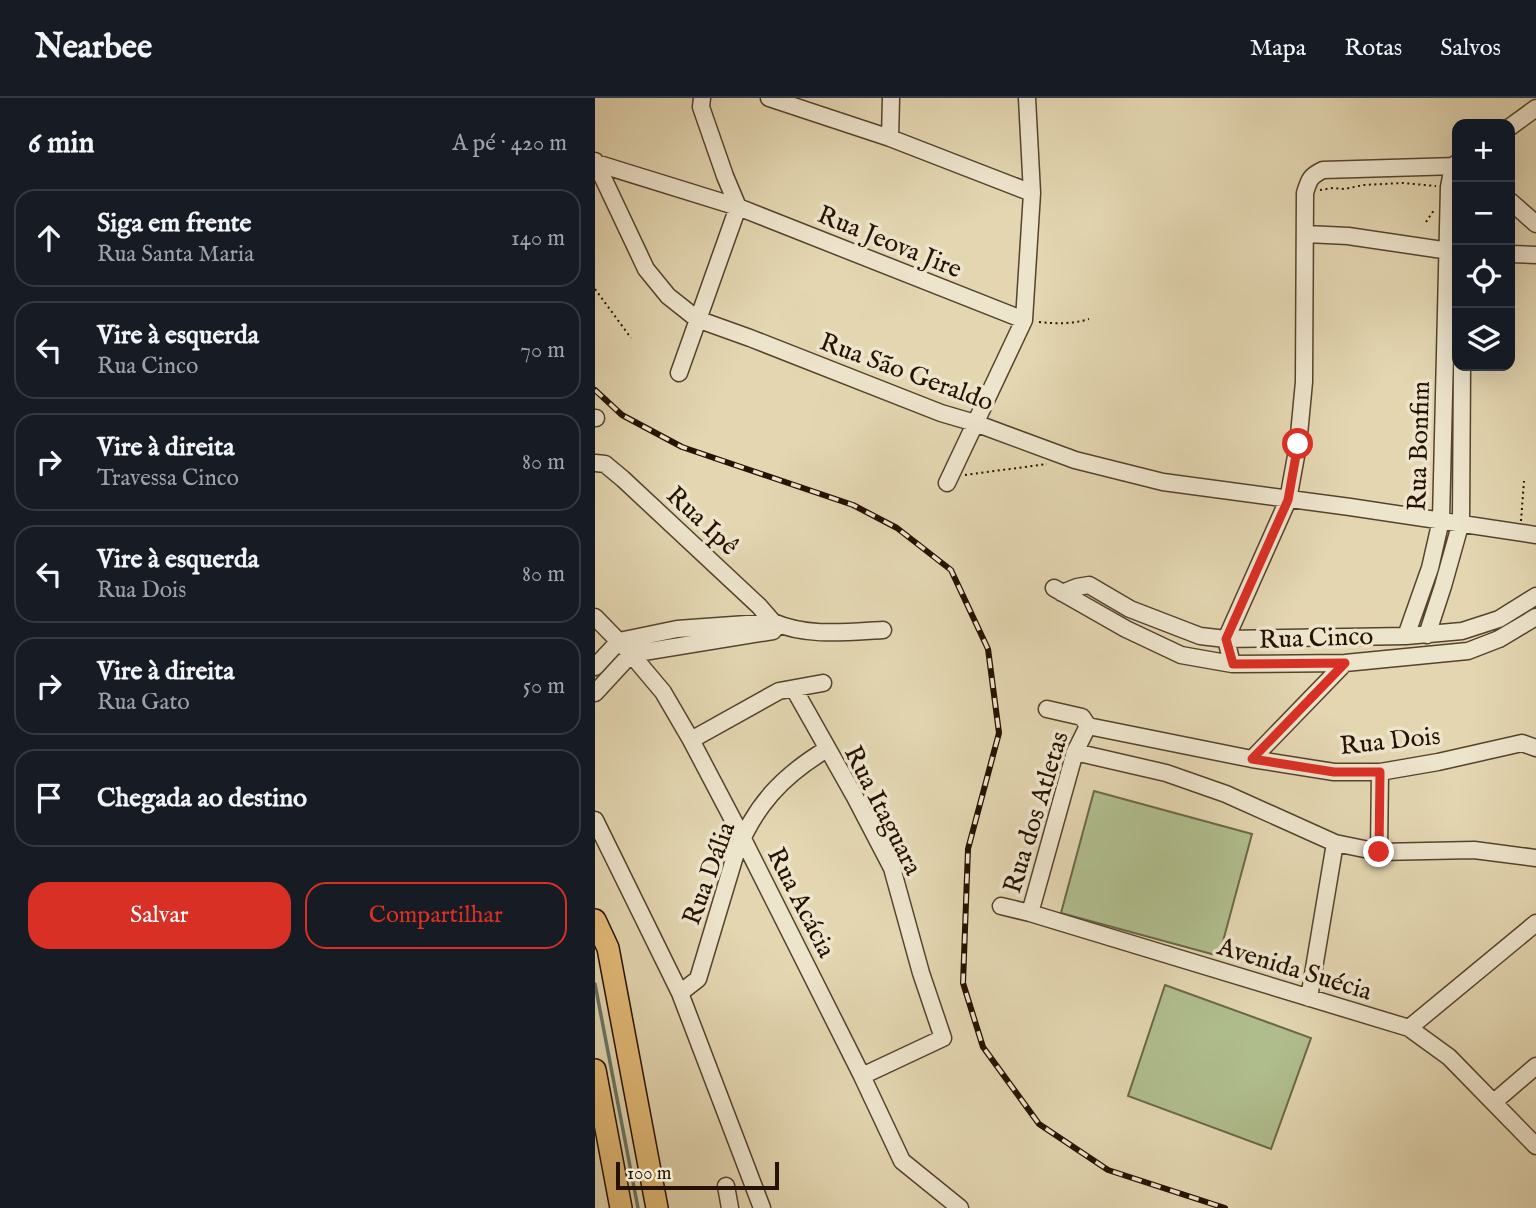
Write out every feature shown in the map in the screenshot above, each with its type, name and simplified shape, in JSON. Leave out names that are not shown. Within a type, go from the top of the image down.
[{"type":"main road","points":[[595,920],[608,948],[657,1208]]},
{"type":"main road","points":[[595,1070],[599,1114],[621,1208]]},
{"type":"street","points":[[679,373],[738,207],[701,107],[702,98]]},
{"type":"street","points":[[769,98],[890,138],[1032,193]]},
{"type":"street","points":[[890,138],[891,98]]},
{"type":"street","points":[[949,480],[1024,320],[1032,193],[1027,98]]},
{"type":"street","points":[[1515,123],[1536,108]]},
{"type":"street","name":"Rua Jeova Jire","points":[[595,162],[738,207],[1024,320]]},
{"type":"street","name":"Rua São Geraldo","points":[[595,162],[646,269],[668,296],[697,319],[941,413],[975,422],[1088,464],[1163,482],[1528,533]]},
{"type":"street","points":[[1233,664],[1226,639],[1288,500],[1298,444],[1304,382],[1305,193],[1308,180],[1322,170],[1452,165]]},
{"type":"street","name":"Rua Bonfim","points":[[1406,636],[1430,568],[1441,520],[1452,252],[1449,187],[1452,178]]},
{"type":"street","points":[[1515,205],[1536,224]]},
{"type":"street","points":[[1306,234],[1347,236],[1452,252]]},
{"type":"street","points":[[1515,254],[1536,255]]},
{"type":"street","name":"Rua Bonfim","points":[[1427,635],[1461,523],[1462,371]]},
{"type":"street","name":"Rua Ipê","points":[[595,463],[605,464],[623,479],[779,627]]},
{"type":"street","name":"Rua Cinco","points":[[1536,596],[1499,619],[1462,631],[1406,636],[1226,639],[1188,632],[1130,609],[1089,585],[1058,591],[1126,629],[1181,655],[1233,664],[1345,663],[1468,651],[1499,639],[1536,617]]},
{"type":"street","name":"Rua Acácia","points":[[595,617],[619,640],[663,692],[691,740],[862,1076],[902,1161],[960,1208]]},
{"type":"street","points":[[595,667],[619,640],[677,629],[779,627],[834,633],[883,630]]},
{"type":"street","points":[[595,694],[631,654],[779,627]]},
{"type":"street","points":[[1252,759],[1345,663]]},
{"type":"street","points":[[691,740],[779,691],[824,682]]},
{"type":"street","name":"Rua Itaguara","points":[[794,689],[892,868],[921,974],[943,1038],[862,1076]]},
{"type":"street","name":"Rua Dois","points":[[1047,709],[1082,717],[1088,726],[1252,759],[1334,772],[1380,772],[1521,743],[1536,748]]},
{"type":"street","name":"Rua dos Atletas","points":[[1030,913],[1075,752],[1088,726]]},
{"type":"street","name":"Rua Dália","points":[[680,993],[698,979],[742,837],[773,790],[801,765],[827,749]]},
{"type":"street","points":[[1075,752],[1166,773],[1226,794],[1335,843],[1379,852],[1474,850],[1536,858]]},
{"type":"street","points":[[1379,852],[1380,772]]},
{"type":"street","points":[[595,820],[680,993],[762,1208]]},
{"type":"street","points":[[1309,998],[1335,843]]},
{"type":"street","name":"Avenida Suécia","points":[[1001,906],[1409,1028],[1449,1057],[1536,1146]]},
{"type":"street","points":[[1409,1028],[1536,923]]},
{"type":"street","points":[[1494,1102],[1536,1066]]},
{"type":"street","points":[[726,1186],[730,1208]]},
{"type":"path","points":[[1305,193],[1333,188],[1403,183],[1449,187]]},
{"type":"path","points":[[595,289],[631,338]]},
{"type":"path","points":[[1024,320],[1057,324],[1089,319]]},
{"type":"path","points":[[949,480],[1051,464]]},
{"type":"path","points":[[1524,481],[1528,533]]},
{"type":"green space","points":[[1094,791],[1252,834],[1219,956],[1061,913]]},
{"type":"green space","points":[[1165,985],[1311,1038],[1271,1149],[1128,1096]]},
{"type":"waterway","points":[[595,984],[638,1208]]},
{"type":"railway","points":[[595,390],[622,415],[682,447],[853,505],[897,528],[951,570],[988,649],[999,733],[968,849],[963,983],[983,1047],[1039,1124],[1108,1170],[1225,1208]]},
{"type":"route","points":[[1298,444],[1288,500],[1226,639],[1233,664],[1345,663],[1252,759],[1334,772],[1380,772],[1379,852]]}]
